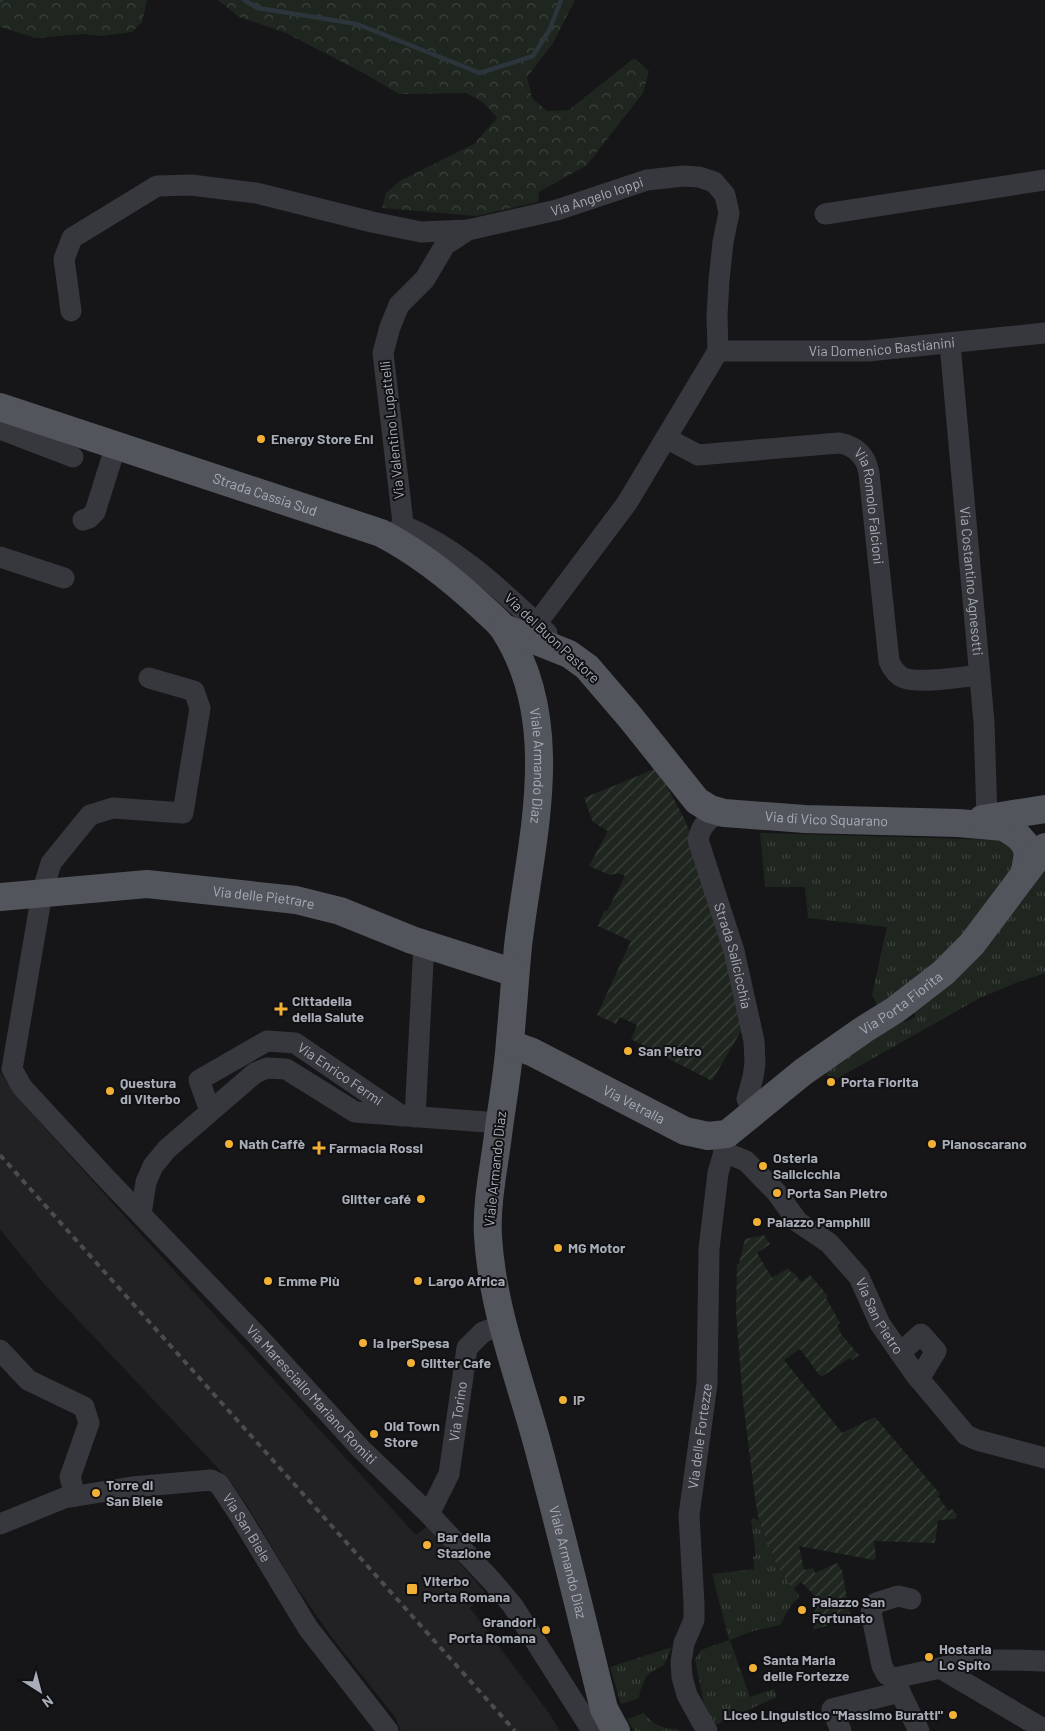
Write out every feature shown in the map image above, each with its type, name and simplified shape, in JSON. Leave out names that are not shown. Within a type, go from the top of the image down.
[{"type":"main road","name":"Strada Cassia Sud","points":[[0,407],[381,533],[397,532],[423,559],[504,628]]},
{"type":"main road","points":[[504,628],[570,654]]},
{"type":"main road","name":"Viale Armando Diaz","points":[[504,628],[522,664],[533,698],[540,750],[537,808],[516,973],[510,1044],[499,1123],[488,1232],[492,1276],[502,1325],[551,1494],[604,1709],[616,1731]]},
{"type":"main road","points":[[533,698],[533,683],[539,668],[551,658],[570,654]]},
{"type":"main road","name":"Via del Buon Pastore","points":[[570,654],[587,667],[630,717],[671,771],[697,801]]},
{"type":"main road","name":"Via di Vico Squarano","points":[[697,801],[710,809],[724,813],[805,819],[958,823]]},
{"type":"main road","points":[[958,823],[1045,809]]},
{"type":"main road","points":[[958,823],[1004,827],[1018,836],[1025,844],[1028,853],[1025,872]]},
{"type":"main road","name":"Via Porta Fiorita","points":[[755,1112],[803,1072],[895,1010],[943,973],[972,944],[1045,847]]},
{"type":"main road","name":"Via delle Pietrare","points":[[0,897],[147,884],[296,900],[340,911],[424,943],[516,973]]},
{"type":"main road","name":"Via Vetralla","points":[[510,1044],[541,1056],[686,1131],[708,1136],[726,1143]]},
{"type":"main road","points":[[726,1143],[755,1112]]},
{"type":"street","name":"Via Angelo Ioppi","points":[[71,311],[64,259],[72,238],[157,186],[191,186],[256,193],[372,222],[421,232],[468,230],[556,210],[647,180],[683,176],[699,177],[714,182],[725,195],[729,213],[723,242],[719,280],[718,351]]},
{"type":"street","points":[[824,214],[1045,180]]},
{"type":"street","name":"Via Valentino Lupattelli","points":[[397,532],[403,523],[383,354],[390,327],[399,305],[425,279],[444,245],[468,230]]},
{"type":"street","name":"Via Domenico Bastianini","points":[[718,351],[868,351],[1045,333]]},
{"type":"street","name":"Via Costantino Agnesotti","points":[[950,344],[984,722],[987,818]]},
{"type":"street","points":[[537,623],[627,503],[718,351]]},
{"type":"street","points":[[0,429],[73,457]]},
{"type":"street","name":"Via Romolo Falcioni","points":[[666,438],[698,455],[839,443],[859,452],[865,458],[869,472],[888,661],[893,670],[903,678],[914,681],[979,675]]},
{"type":"street","points":[[83,520],[89,518],[95,512],[116,445]]},
{"type":"street","name":"Via del Buon Pastore","points":[[397,532],[412,530],[454,553],[497,587],[570,654]]},
{"type":"street","points":[[0,557],[64,578]]},
{"type":"street","points":[[42,893],[51,863],[90,815],[114,808],[183,813],[200,708],[194,691],[149,678]]},
{"type":"street","name":"Strada Salicicchia","points":[[724,813],[705,822],[698,840],[734,951],[754,1041],[754,1077],[747,1099],[755,1112]]},
{"type":"street","name":"Via Maresciallo Mariano Romiti","points":[[42,893],[12,1070],[22,1086],[266,1344],[361,1449],[429,1514],[492,1581],[514,1606],[588,1724],[595,1731]]},
{"type":"street","points":[[409,1116],[424,943]]},
{"type":"street","name":"Via Enrico Fermi","points":[[210,1111],[199,1080],[267,1041],[295,1043],[409,1116]]},
{"type":"street","name":"Via Enrico Fermi","points":[[142,1214],[146,1182],[153,1166],[167,1149],[255,1073],[267,1068],[286,1069],[355,1112],[499,1123]]},
{"type":"street","name":"Via San Pietro","points":[[726,1143],[777,1193],[798,1222],[829,1243],[859,1277],[880,1324],[920,1379],[966,1435],[977,1440],[1045,1458]]},
{"type":"street","name":"Via delle Fortezze","points":[[707,1731],[687,1695],[682,1677],[681,1662],[684,1643],[694,1620],[689,1515],[707,1384],[709,1249],[718,1173],[726,1143]]},
{"type":"street","name":"Via Torino","points":[[429,1514],[450,1474],[466,1348],[483,1332],[502,1325]]},
{"type":"street","points":[[900,1353],[921,1334],[936,1351],[920,1379]]},
{"type":"street","points":[[2,1354],[28,1380],[84,1407],[89,1424],[70,1477],[74,1496]]},
{"type":"street","name":"Via San Biele","points":[[0,1524],[64,1498],[74,1496],[132,1487],[211,1480],[219,1484],[308,1628],[388,1731]]},
{"type":"street","points":[[911,1599],[898,1596],[876,1603],[870,1612],[882,1666],[887,1675],[897,1685],[919,1731]]},
{"type":"street","points":[[841,1731],[832,1709],[940,1668],[957,1663],[992,1659],[1045,1661]]},
{"type":"street","points":[[940,1668],[1045,1730]]},
{"type":"shaded area","points":[[0,1072],[18,1098],[416,1535],[427,1526],[485,1592],[470,1608],[549,1713],[560,1731],[401,1731],[395,1717],[333,1639],[293,1582],[248,1507],[230,1481],[45,1285],[0,1229]]},
{"type":"green space","points":[[0,0],[147,0],[142,22],[132,32],[101,36],[83,34],[36,38],[0,27]]},
{"type":"green space","points":[[218,0],[575,0],[553,43],[527,77],[532,98],[547,111],[569,110],[634,58],[649,71],[643,93],[587,165],[539,192],[538,202],[476,216],[382,208],[386,193],[400,181],[474,144],[497,118],[484,103],[466,93],[399,94],[286,33],[239,17]]},
{"type":"green space","points":[[657,768],[686,822],[730,953],[745,1024],[712,1081],[631,1039],[637,1025],[620,1017],[616,1024],[597,1015],[631,941],[597,927],[604,911],[607,911],[625,876],[619,873],[610,875],[589,866],[608,831],[593,822],[584,798]]},
{"type":"green space","points":[[760,833],[1001,840],[1022,853],[967,940],[881,1012],[872,995],[887,927],[808,918],[805,887],[765,887]]},
{"type":"green space","points":[[1045,866],[1045,973],[978,999],[831,1082],[825,1071],[877,1034],[915,1017],[915,1007]]},
{"type":"green space","points":[[764,1235],[770,1244],[757,1253],[772,1278],[788,1268],[801,1282],[810,1275],[828,1296],[826,1298],[840,1323],[837,1325],[841,1334],[859,1355],[852,1360],[850,1358],[821,1377],[800,1349],[784,1360],[842,1433],[875,1417],[940,1494],[938,1496],[948,1511],[952,1509],[957,1515],[955,1519],[938,1520],[935,1543],[874,1541],[876,1557],[874,1560],[799,1546],[804,1570],[813,1568],[815,1573],[837,1563],[842,1571],[851,1620],[813,1630],[816,1618],[812,1615],[821,1602],[801,1582],[793,1589],[777,1566],[759,1521],[755,1498],[743,1401],[736,1313],[737,1264],[739,1264],[745,1239]]},
{"type":"green space","points":[[754,1518],[759,1521],[777,1566],[800,1597],[791,1605],[780,1625],[753,1631],[730,1640],[750,1697],[774,1689],[777,1697],[715,1725],[705,1710],[695,1659],[701,1650],[729,1640],[712,1574],[754,1569],[753,1557],[756,1556],[751,1519]]},
{"type":"green space","points":[[672,1647],[664,1665],[646,1677],[639,1698],[621,1704],[610,1667]]},
{"type":"green space","points":[[644,1713],[659,1726],[678,1729],[679,1731],[634,1731],[627,1719]]},
{"type":"waterway","points":[[244,0],[258,8],[357,24],[480,73],[533,56],[550,29],[561,0]]},
{"type":"railway","points":[[0,1155],[515,1731]]},
{"type":"place","name":"Energy Store Eni","points":[[261,439]]},
{"type":"place","name":"Cittadella della Salute","points":[[281,1009]]},
{"type":"place","name":"San Pietro","points":[[628,1051]]},
{"type":"place","name":"Porta Fiorita","points":[[831,1082]]},
{"type":"place","name":"Questura di Viterbo","points":[[110,1091]]},
{"type":"place","name":"Nath Caffè","points":[[229,1144]]},
{"type":"place","name":"Pianoscarano","points":[[932,1144]]},
{"type":"place","name":"Farmacia Rossi","points":[[319,1148]]},
{"type":"place","name":"Osteria Salicicchia","points":[[763,1166]]},
{"type":"place","name":"Porta San Pietro","points":[[777,1193]]},
{"type":"place","name":"Glitter café","points":[[421,1199]]},
{"type":"place","name":"Palazzo Pamphili","points":[[757,1222]]},
{"type":"place","name":"MG Motor","points":[[558,1248]]},
{"type":"place","name":"Emme Più","points":[[268,1281]]},
{"type":"place","name":"Largo Africa","points":[[418,1281]]},
{"type":"place","name":"la IperSpesa","points":[[363,1343]]},
{"type":"place","name":"Glitter Cafe","points":[[411,1363]]},
{"type":"place","name":"IP","points":[[563,1400]]},
{"type":"place","name":"Old Town Store","points":[[374,1434]]},
{"type":"place","name":"Torre di San Biele","points":[[96,1493]]},
{"type":"place","name":"Bar della Stazione","points":[[427,1545]]},
{"type":"place","name":"Viterbo Porta Romana","points":[[412,1589]]},
{"type":"place","name":"Palazzo San Fortunato","points":[[802,1610]]},
{"type":"place","name":"Grandori Porta Romana","points":[[546,1630]]},
{"type":"place","name":"Hostaria Lo Spito","points":[[929,1657]]},
{"type":"place","name":"Santa Maria delle Fortezze","points":[[753,1668]]},
{"type":"place","name":"Liceo Linguistico \"Massimo Buratti\"","points":[[953,1715]]}]
